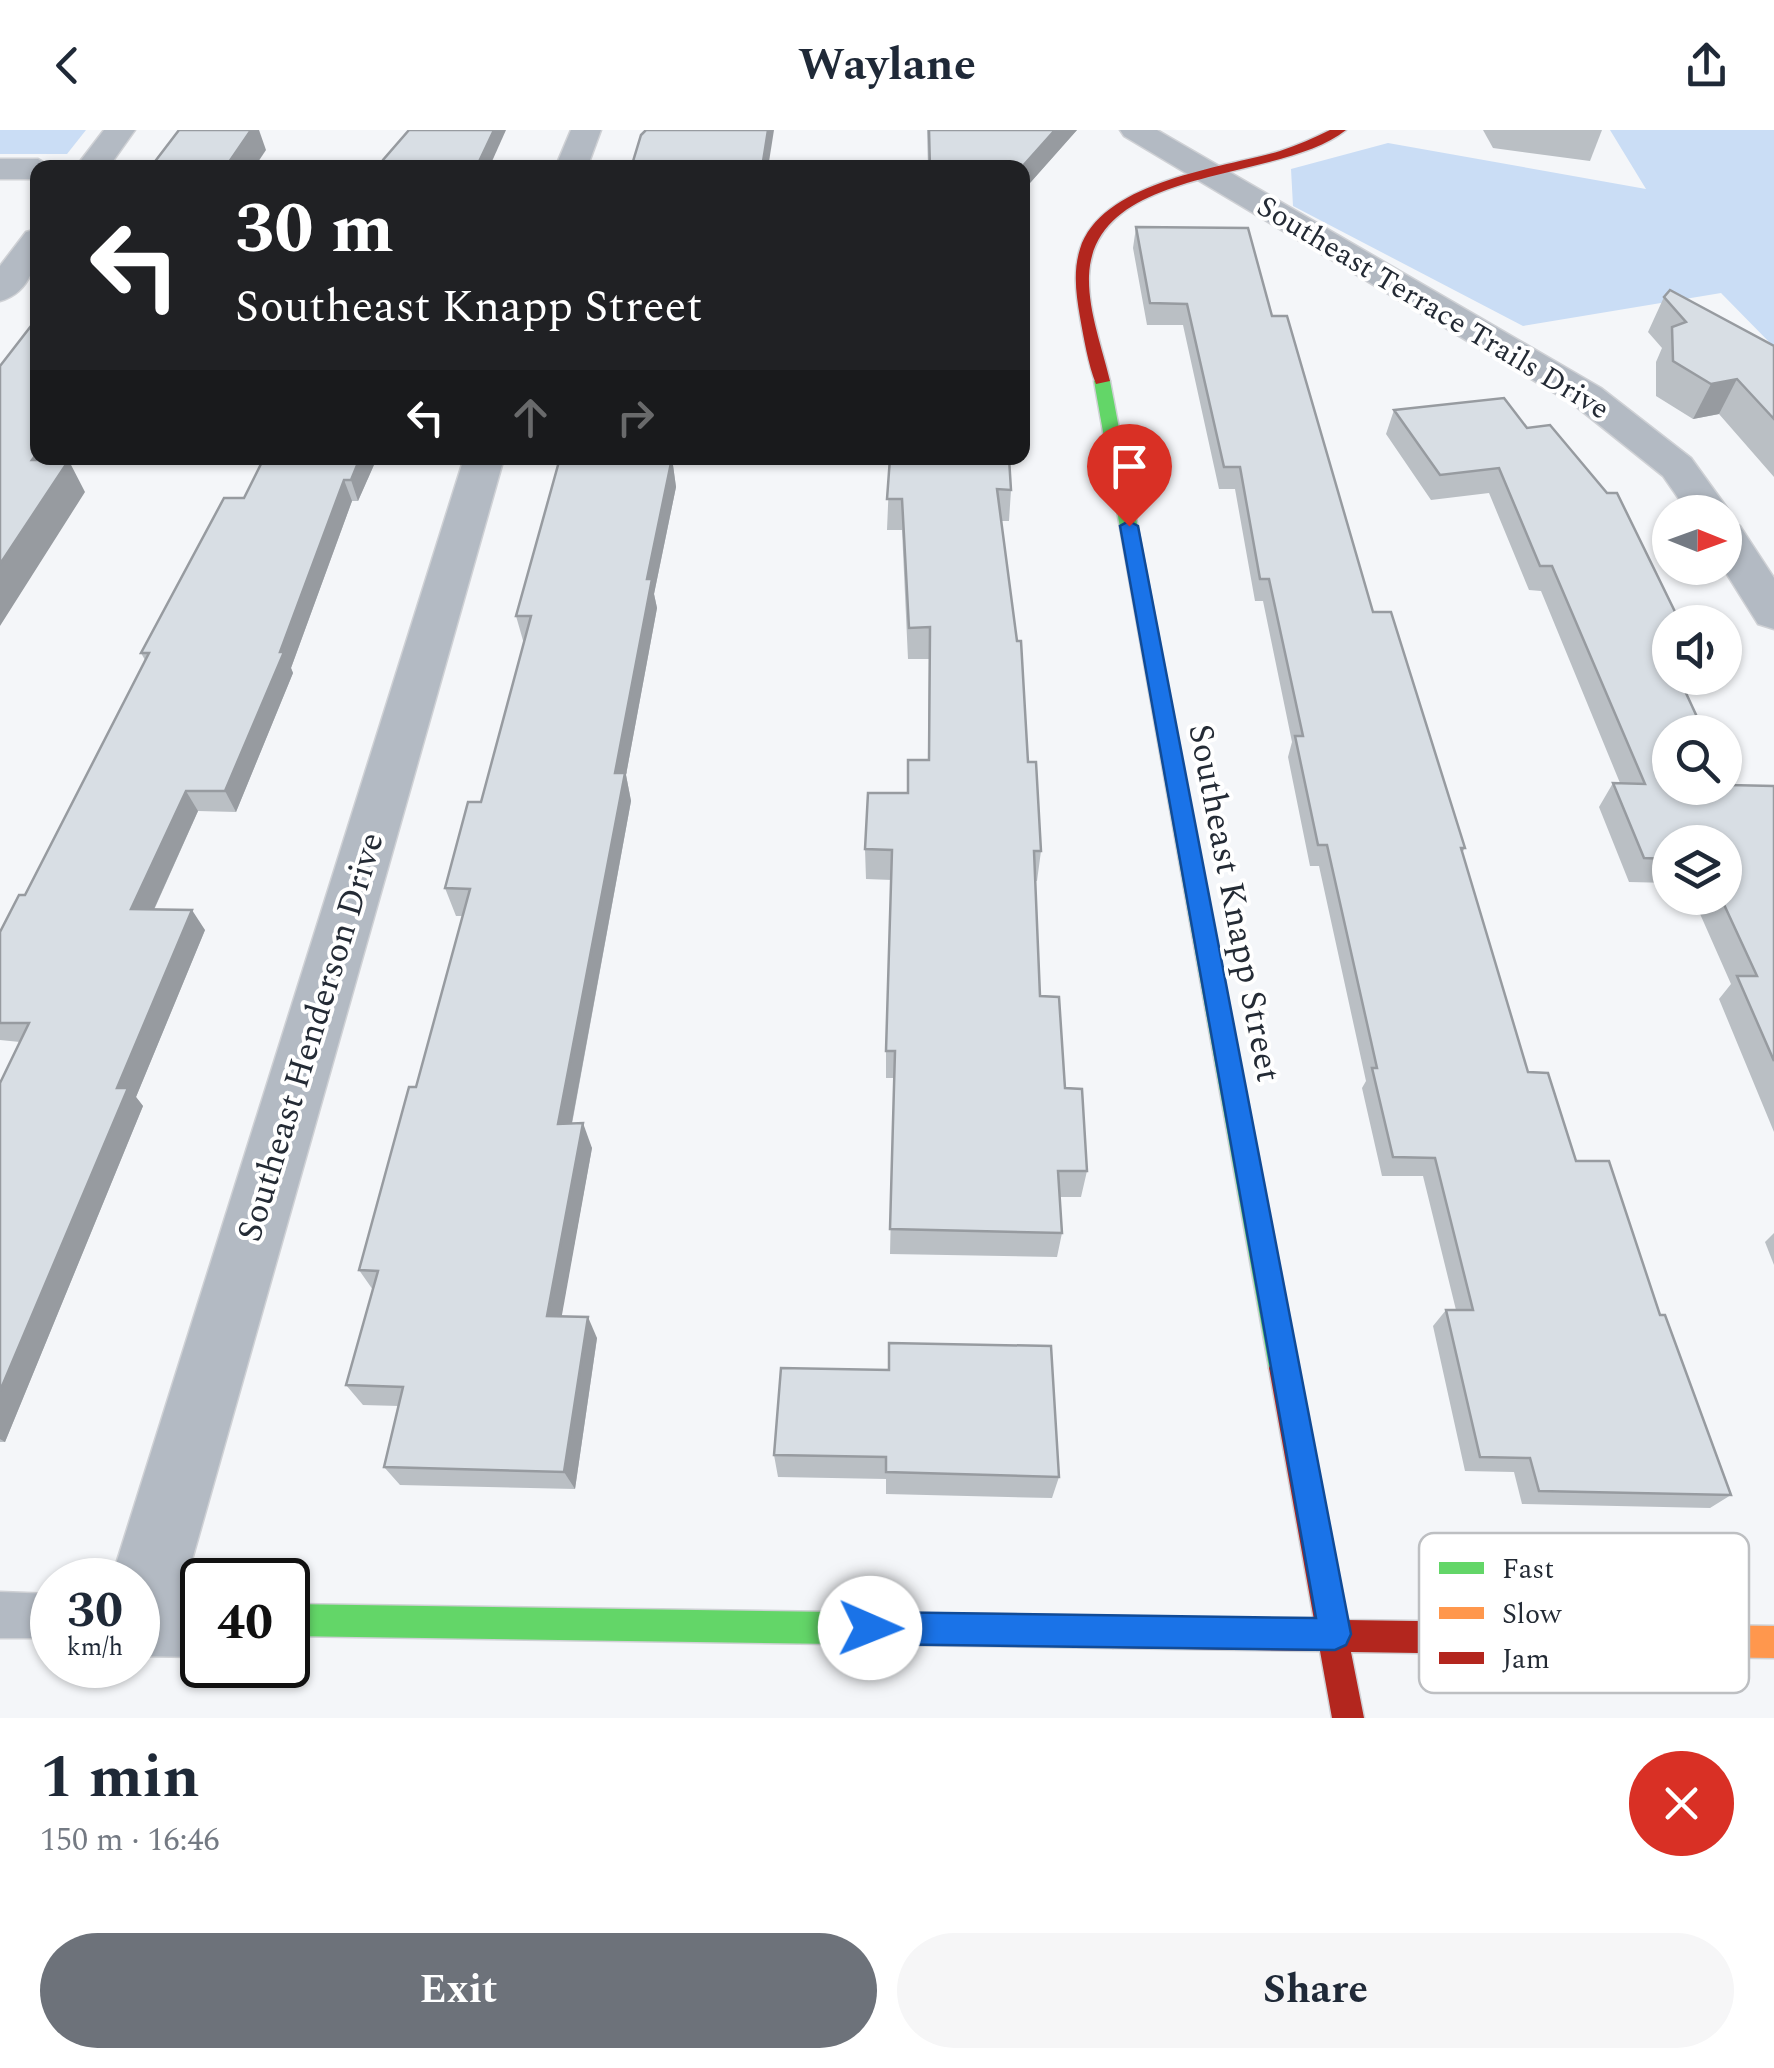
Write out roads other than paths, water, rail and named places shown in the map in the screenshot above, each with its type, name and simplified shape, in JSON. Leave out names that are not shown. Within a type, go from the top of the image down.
[{"type":"street","points":[[97,160],[120,130]]},
{"type":"street","points":[[574,160],[586,130]]},
{"type":"street","name":"Southeast Terrace Trails Drive","points":[[1135,130],[1587,396],[1677,467],[1698,495]]},
{"type":"street","name":"Southeast Knapp Street","points":[[1340,130],[1306,146],[1211,174],[1117,210],[1099,226],[1084,249],[1082,275],[1348,1718]]},
{"type":"street","points":[[0,169],[30,168]]},
{"type":"street","points":[[0,290],[30,251]]},
{"type":"street","name":"Southeast Henderson Drive","points":[[156,1558],[482,465]]},
{"type":"street","points":[[1742,562],[1774,614]]},
{"type":"street","points":[[310,1620],[1419,1636]]},
{"type":"street","points":[[1749,1642],[1774,1642]]},
{"type":"lane","points":[[0,1615],[30,1616]]}]
